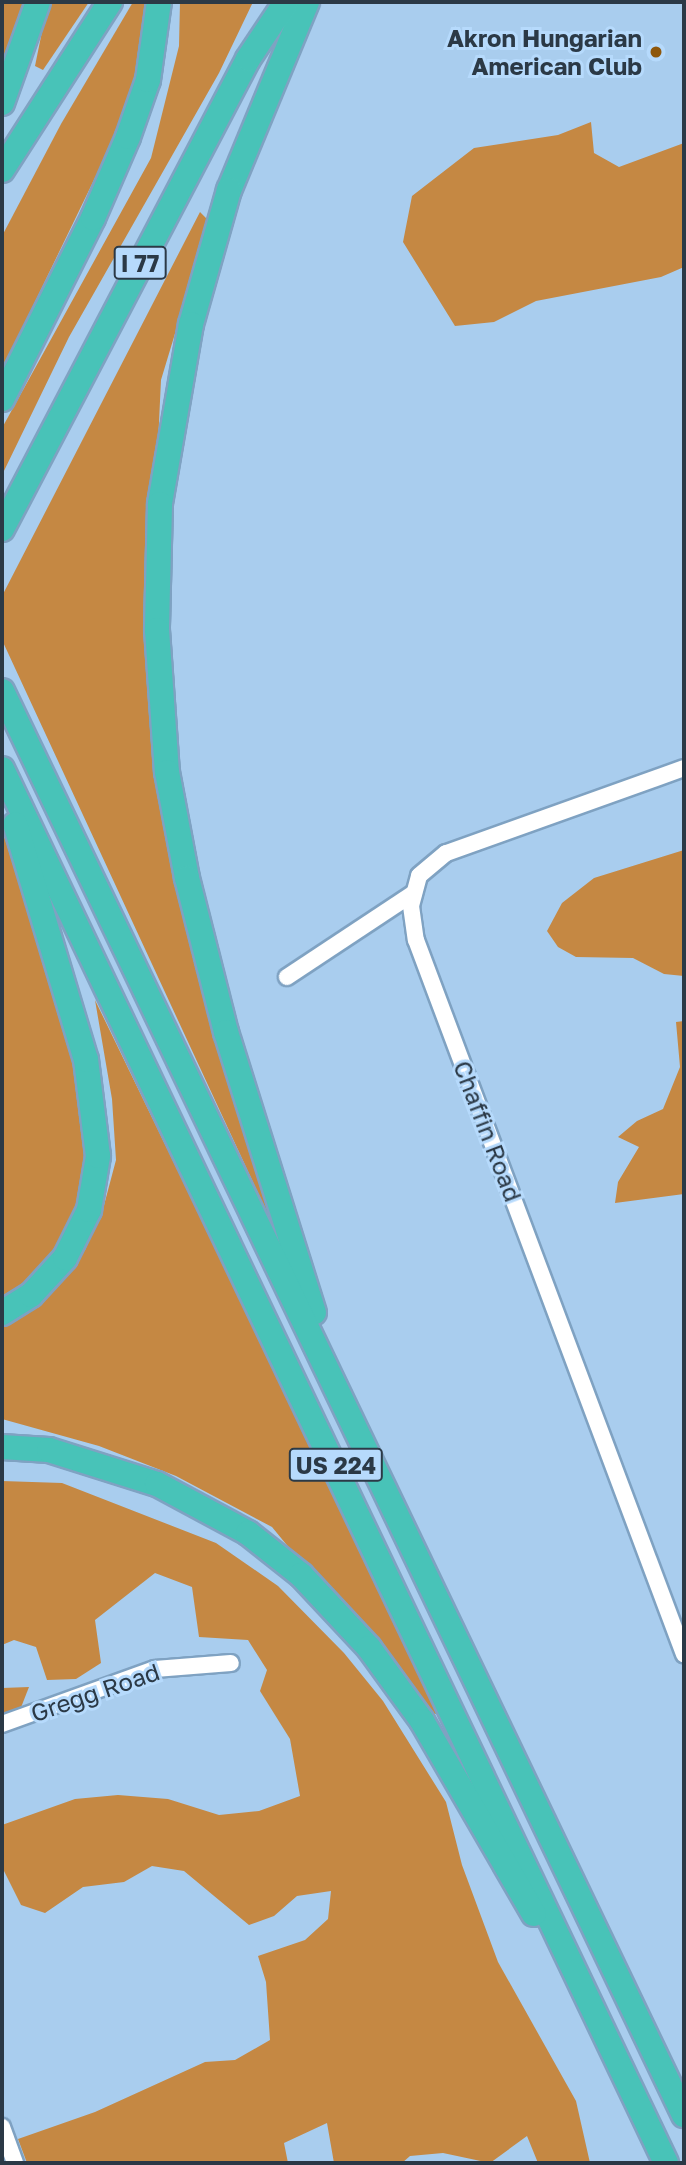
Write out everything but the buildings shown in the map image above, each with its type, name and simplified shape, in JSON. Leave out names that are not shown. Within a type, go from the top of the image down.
[{"type":"highway","points":[[2,103],[38,2]]},
{"type":"highway","points":[[2,170],[110,2]]},
{"type":"highway","points":[[2,399],[93,218],[148,80],[159,2]]},
{"type":"highway","name":"I 77","points":[[2,529],[248,59],[286,2]]},
{"type":"highway","points":[[307,2],[233,180],[191,324],[160,504],[157,630],[167,772],[203,946],[314,1311],[356,1424]]},
{"type":"highway","name":"US 224","points":[[4,697],[356,1424],[684,2115]]},
{"type":"highway","name":"US 224","points":[[2,769],[666,2163]]},
{"type":"highway","points":[[2,783],[86,1059],[98,1156],[89,1210],[65,1258],[31,1295],[2,1313]]},
{"type":"highway","points":[[2,1437],[158,1484],[218,1515],[274,1552],[344,1619],[450,1764],[642,2113]]},
{"type":"highway","points":[[2,1447],[48,1450]]},
{"type":"street","name":"Chaffin Road","points":[[684,768],[446,853],[427,865],[414,893],[412,918],[416,940],[684,1654]]},
{"type":"street","points":[[287,977],[414,893]]},
{"type":"street","name":"Gregg Road","points":[[2,1724],[155,1669],[231,1663]]},
{"type":"street","points":[[2,2127],[15,2163]]},
{"type":"shaded area","points":[[2,2],[29,2],[2,77]]},
{"type":"shaded area","points":[[48,2],[89,2],[43,70],[35,66]]},
{"type":"shaded area","points":[[133,2],[146,2],[147,43],[138,89],[2,370],[2,236],[61,124]]},
{"type":"shaded area","points":[[180,2],[253,2],[219,73],[69,337],[2,475],[2,428],[151,158],[179,46]]},
{"type":"shaded area","points":[[591,122],[594,153],[619,167],[684,143],[684,267],[661,277],[536,301],[494,322],[455,326],[403,242],[412,196],[474,148],[558,135]]},
{"type":"shaded area","points":[[200,212],[209,221],[161,380],[149,634],[160,788],[279,1220],[276,1232],[2,640],[2,596]]},
{"type":"shaded area","points":[[2,830],[51,975],[85,1105],[90,1167],[80,1210],[59,1255],[2,1303]]},
{"type":"shaded area","points":[[684,850],[684,976],[664,974],[633,958],[576,957],[558,947],[547,931],[562,903],[594,878]]},
{"type":"shaded area","points":[[95,1000],[440,1711],[429,1718],[272,1527],[176,1476],[99,1446],[2,1419],[2,1322],[44,1292],[85,1250],[103,1209],[116,1160],[112,1099]]},
{"type":"shaded area","points":[[684,1021],[684,1194],[615,1203],[618,1182],[639,1147],[618,1137],[637,1121],[663,1109],[680,1067],[676,1022]]},
{"type":"shaded area","points":[[2,1481],[62,1483],[216,1543],[278,1586],[344,1653],[383,1701],[446,1802],[462,1865],[498,1962],[576,2101],[590,2163],[538,2163],[527,2136],[490,2163],[443,2153],[410,2156],[402,2163],[334,2163],[327,2123],[284,2143],[288,2163],[27,2163],[18,2139],[95,2112],[205,2062],[235,2060],[270,2040],[266,1982],[258,1956],[305,1940],[328,1919],[331,1891],[297,1896],[274,1916],[249,1925],[184,1871],[152,1866],[124,1882],[83,1887],[45,1913],[21,1905],[2,1867],[2,1825],[75,1799],[118,1795],[168,1799],[219,1815],[259,1811],[300,1796],[290,1739],[260,1691],[267,1670],[248,1640],[199,1637],[192,1587],[155,1573],[95,1620],[101,1663],[76,1679],[47,1680],[36,1647],[14,1640],[2,1645]]},
{"type":"shaded area","points":[[29,1687],[20,1710],[2,1716],[2,1688]]},
{"type":"place","name":"Akron Hungarian American Club","points":[[656,52]]}]
